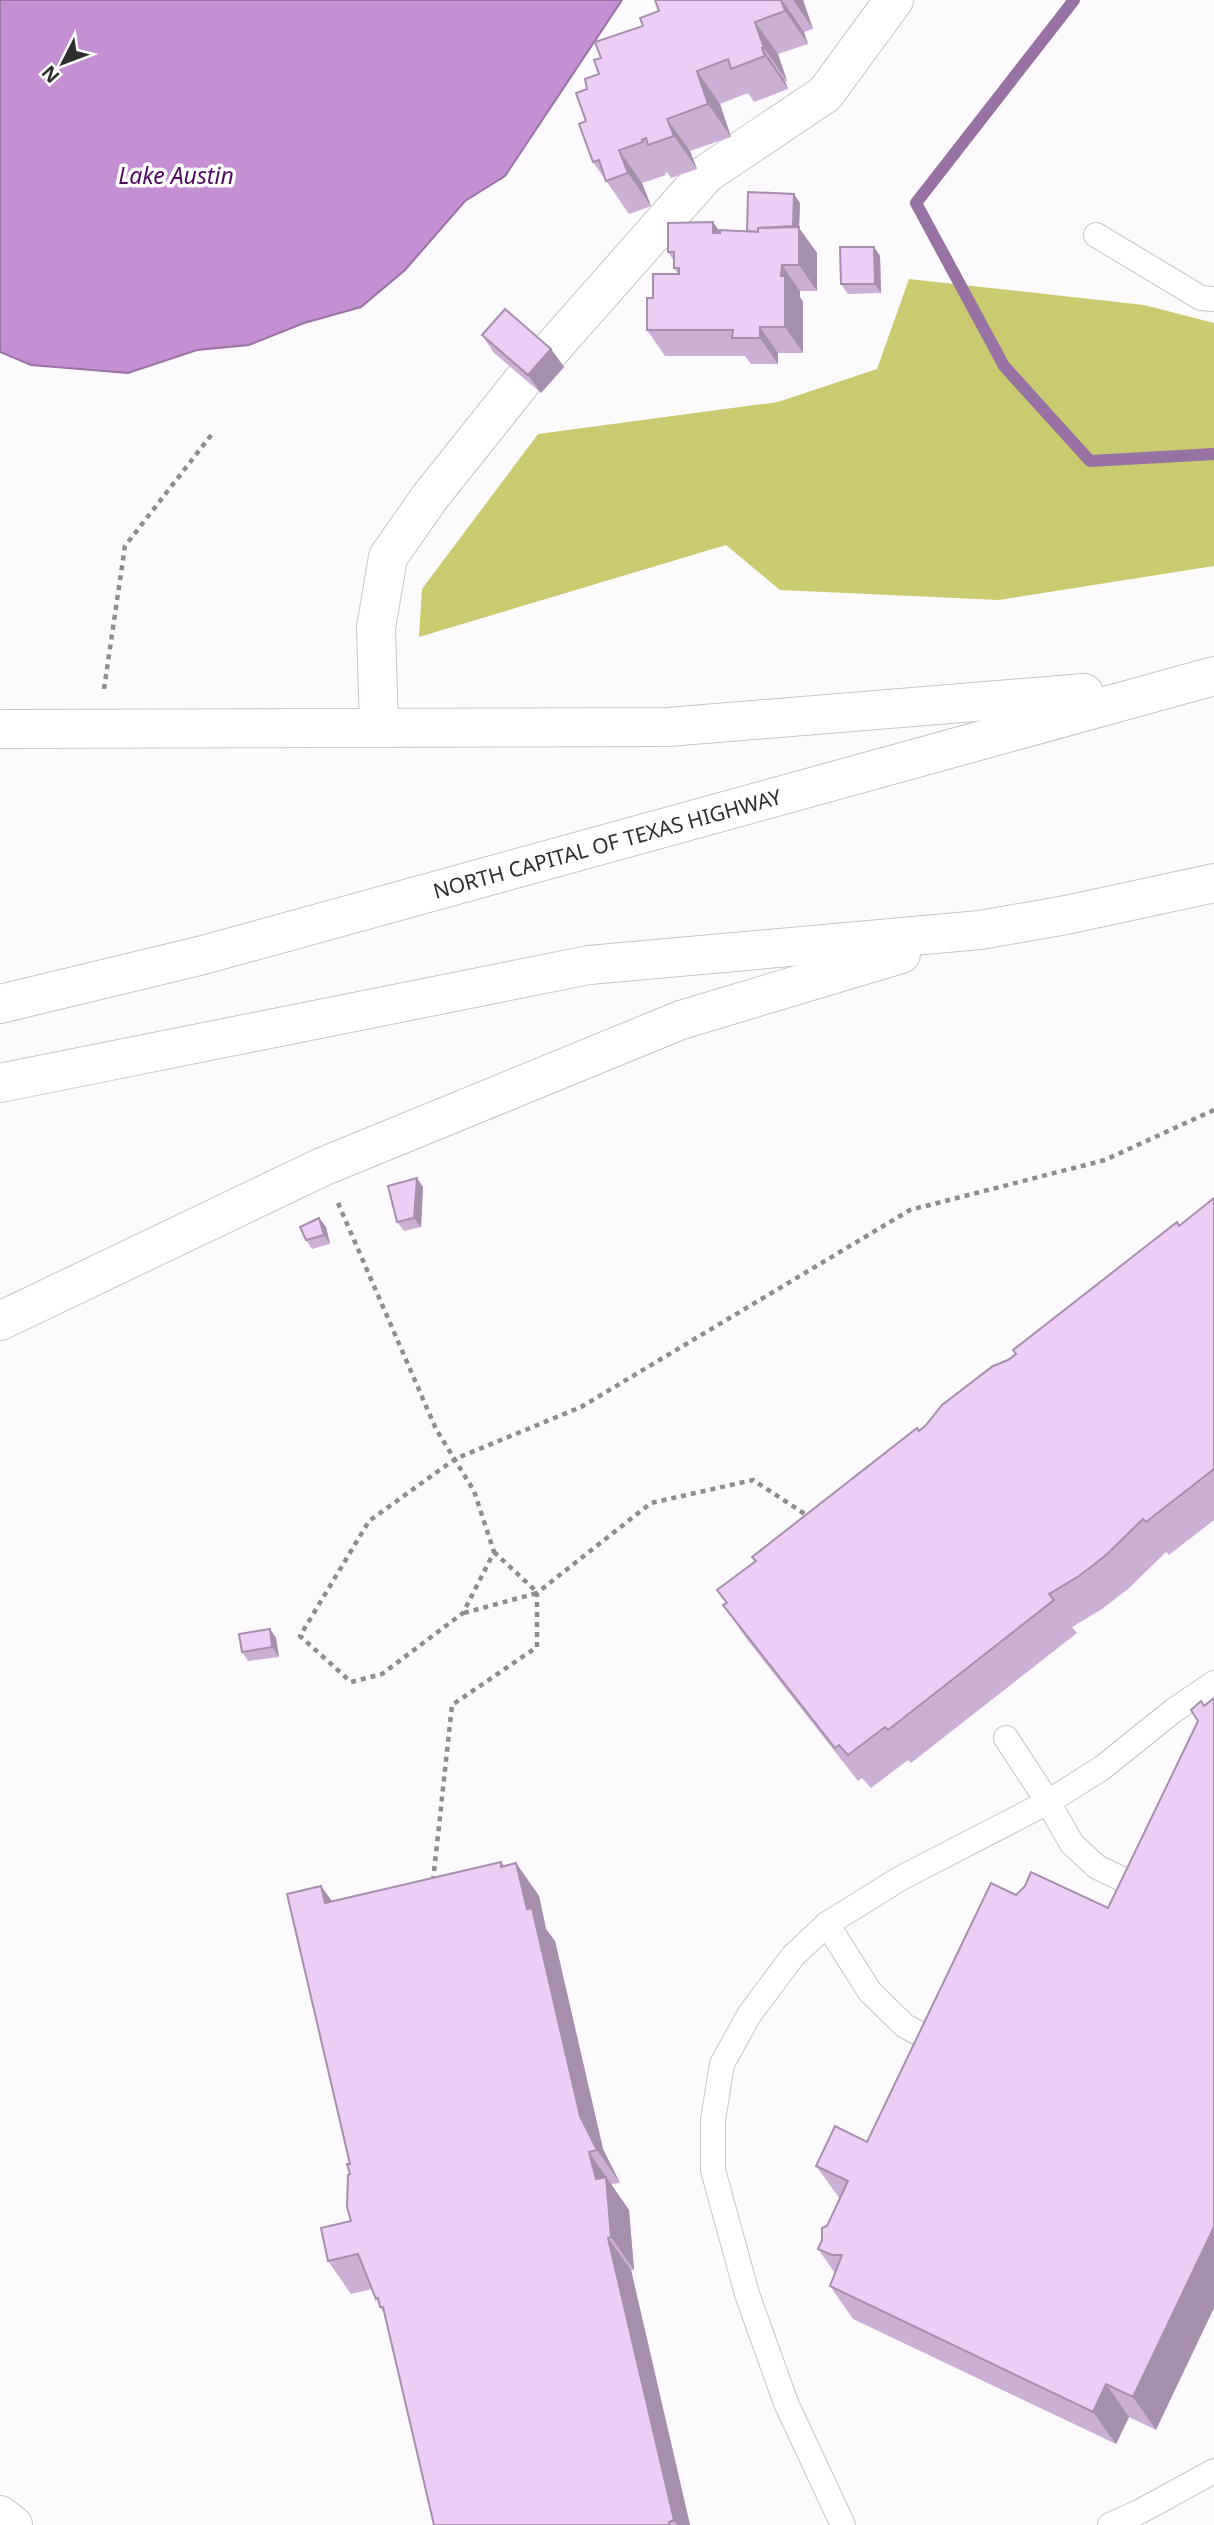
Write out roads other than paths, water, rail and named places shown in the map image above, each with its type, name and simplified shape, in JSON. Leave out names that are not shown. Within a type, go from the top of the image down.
[{"type":"main road","points":[[379,727],[376,628],[388,556],[430,497],[536,366],[706,174],[825,94],[894,0]]},
{"type":"main road","name":"NORTH CAPITAL OF TEXAS HIGHWAY","points":[[0,1004],[203,955],[1214,676]]},
{"type":"main road","points":[[0,729],[668,727],[1174,686]]},
{"type":"main road","points":[[0,1083],[589,965],[980,930],[1066,915],[1214,883]]},
{"type":"main road","points":[[0,1321],[322,1167],[681,1020],[980,930]]},
{"type":"main road","points":[[0,2515],[13,2525]]},
{"type":"lane","points":[[1096,235],[1201,298],[1214,299]]},
{"type":"lane","points":[[843,2525],[786,2403],[747,2294],[713,2170],[713,2120],[722,2064],[749,2015],[793,1955],[827,1924],[901,1878],[1048,1802],[1102,1768],[1173,1711],[1214,1683]]},
{"type":"lane","points":[[1006,1738],[1072,1844],[1097,1867],[1147,1891]]},
{"type":"lane","points":[[827,1924],[870,1992],[905,2026],[943,2046]]},
{"type":"lane","points":[[1110,2525],[1214,2471]]},
{"type":"water","name":"Lake Austin","points":[[0,0],[622,0],[505,176],[465,201],[405,270],[361,307],[304,323],[249,345],[197,350],[128,373],[31,365],[0,352]]},
{"type":"waterway","points":[[1074,0],[916,203],[1004,366],[1090,461],[1214,454]]}]
